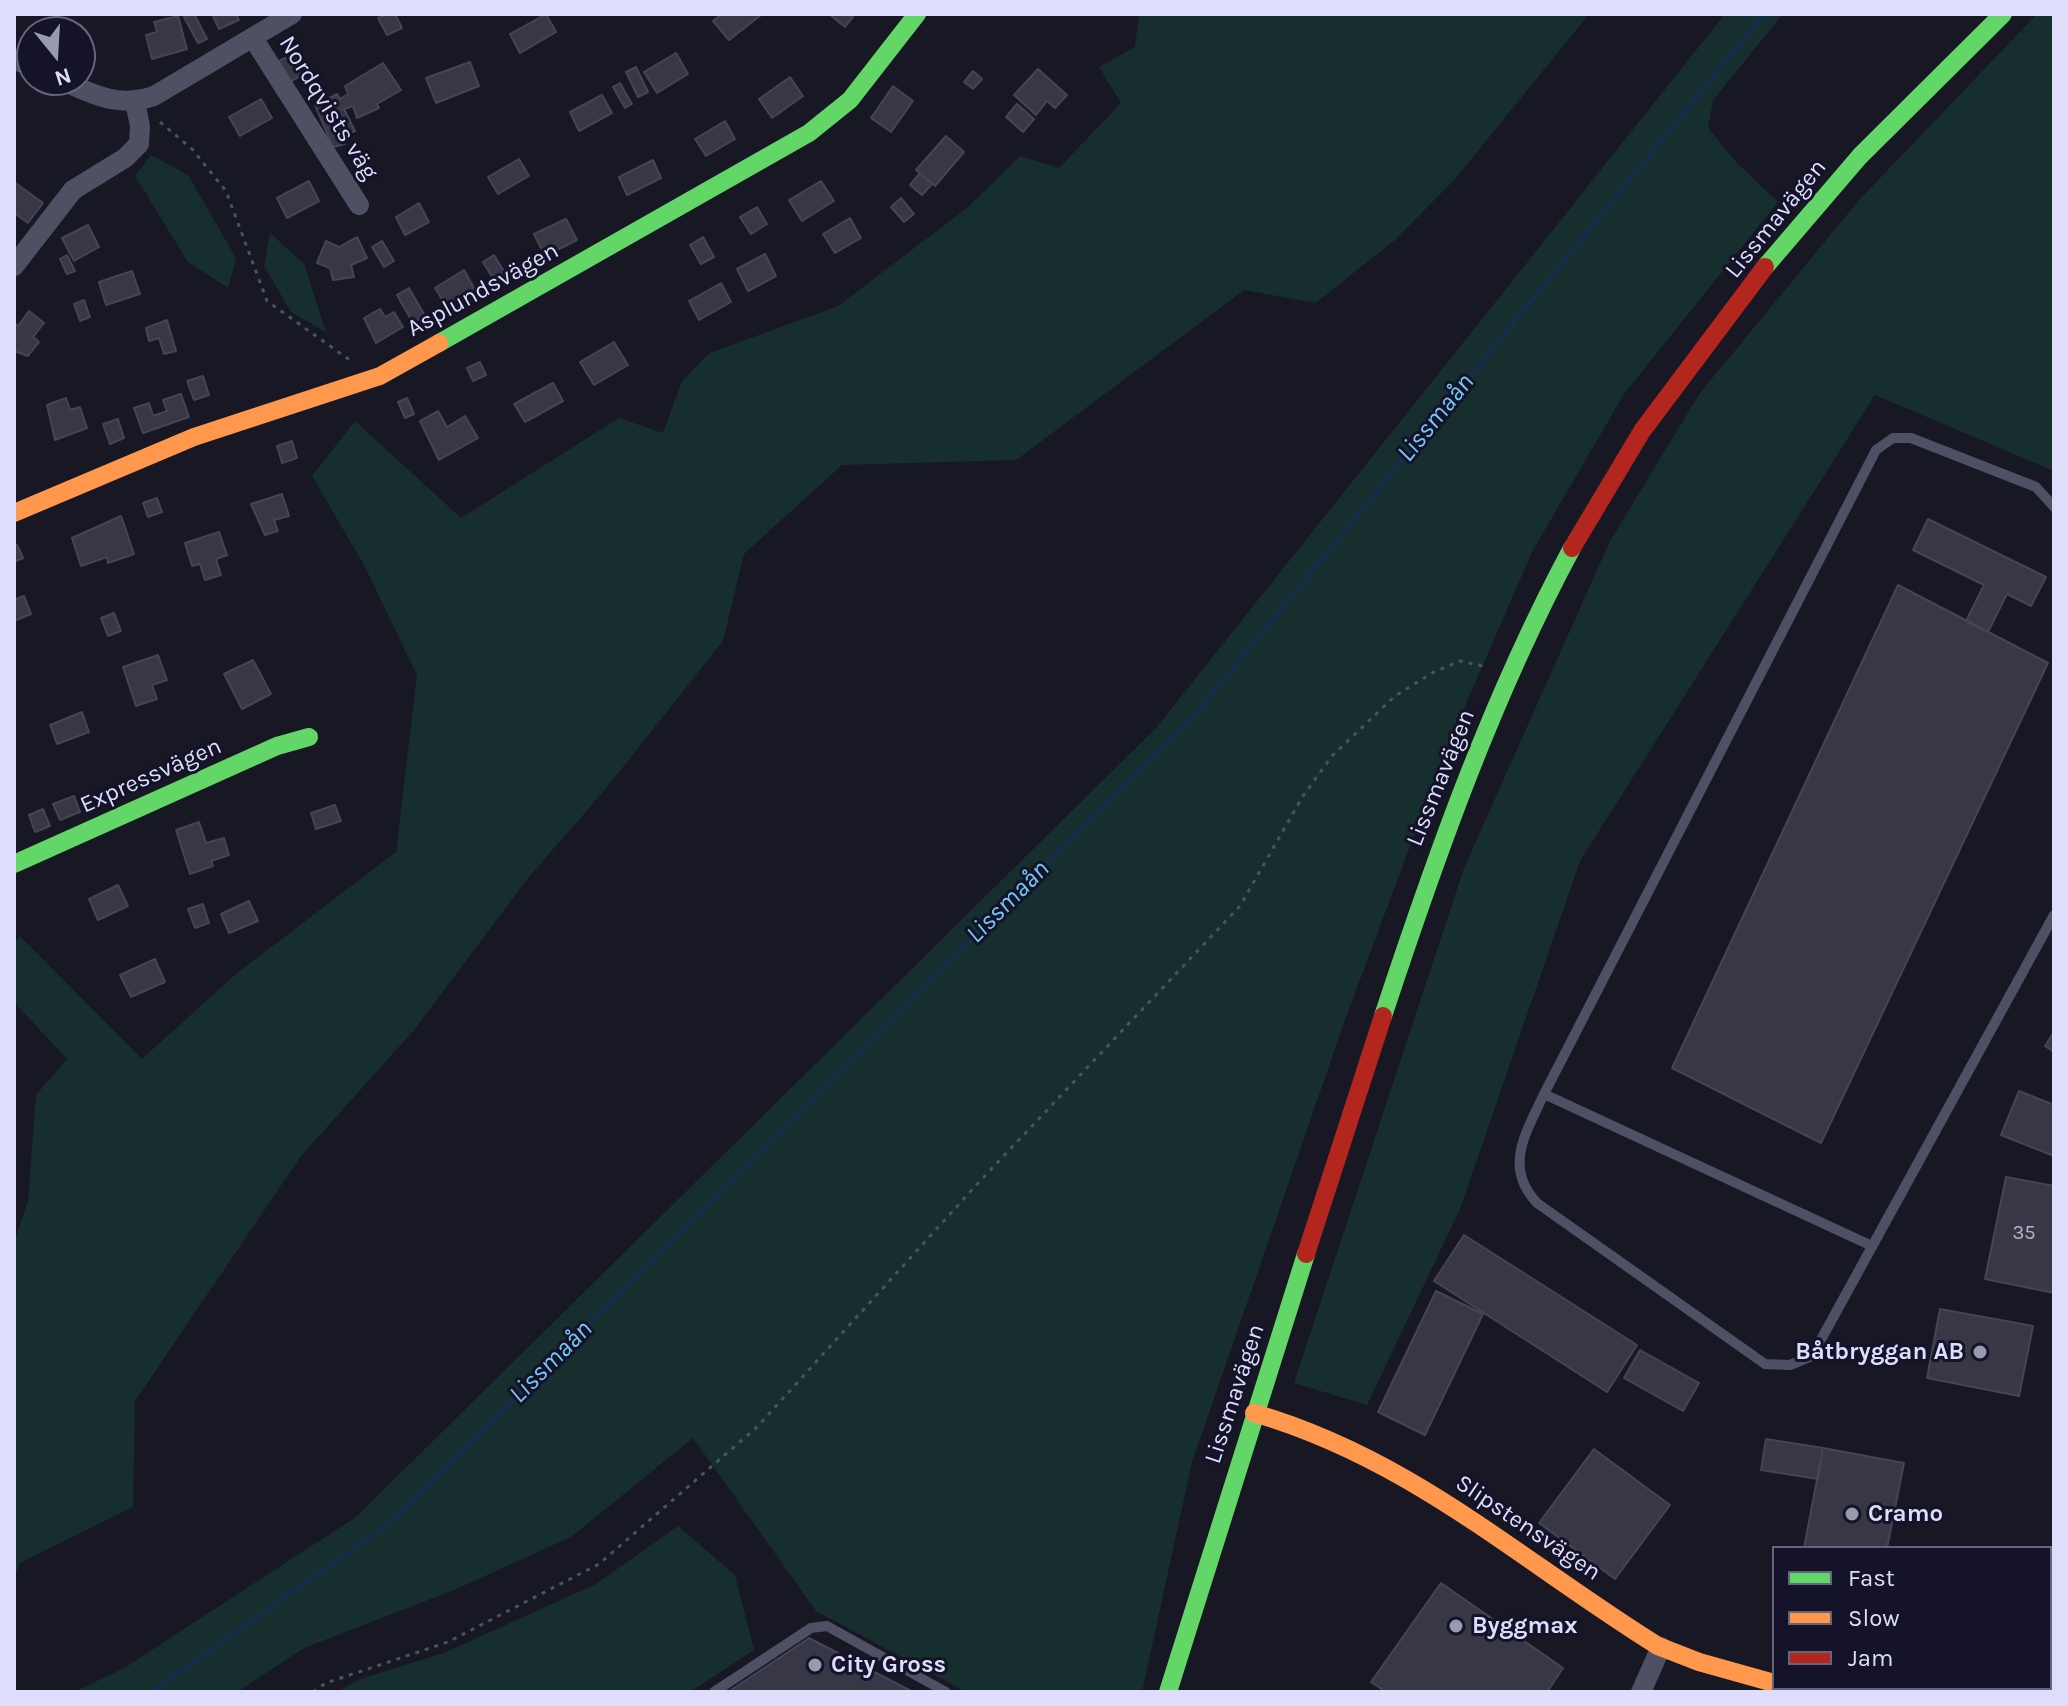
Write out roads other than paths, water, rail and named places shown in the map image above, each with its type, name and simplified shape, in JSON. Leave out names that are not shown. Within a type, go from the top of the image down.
[{"type":"street","points":[[96,96],[108,101],[135,102],[154,96],[292,14]]},
{"type":"street","name":"Asplundsvägen","points":[[14,513],[109,471],[313,395],[380,376],[809,133],[850,100],[917,14]]},
{"type":"street","name":"Lissmavägen","points":[[1168,1692],[1254,1413],[1431,868],[1465,772],[1509,675],[1586,522],[1681,373],[1844,174],[2003,14]]},
{"type":"street","name":"Nordqvists väg","points":[[253,38],[359,205]]},
{"type":"street","points":[[14,266],[73,190],[125,158],[139,144],[140,126],[135,102]]},
{"type":"street","name":"Expressvägen","points":[[14,864],[277,746],[309,737]]},
{"type":"street","name":"Slipstensvägen","points":[[1254,1413],[1293,1421],[1332,1436],[1390,1468],[1661,1647],[1772,1682]]},
{"type":"street","points":[[1641,1692],[1661,1647]]},
{"type":"lane","points":[[2054,507],[2036,487],[1911,438],[1893,438],[1876,450],[1544,1094],[1522,1142],[1519,1168],[1523,1188],[1537,1203],[1765,1364],[1790,1365],[1812,1356],[2054,915]]},
{"type":"lane","points":[[1544,1094],[1872,1246]]},
{"type":"lane","points":[[714,1692],[811,1628],[827,1626],[946,1692]]},
{"type":"waterway","name":"Lissmaån","points":[[152,1692],[395,1519],[1201,708],[1764,14]]},
{"type":"place","name":"Båtbryggan AB","points":[[1980,1352]]},
{"type":"place","name":"Cramo","points":[[1852,1514]]},
{"type":"place","name":"Byggmax","points":[[1456,1626]]},
{"type":"place","name":"City Gross","points":[[815,1665]]}]
